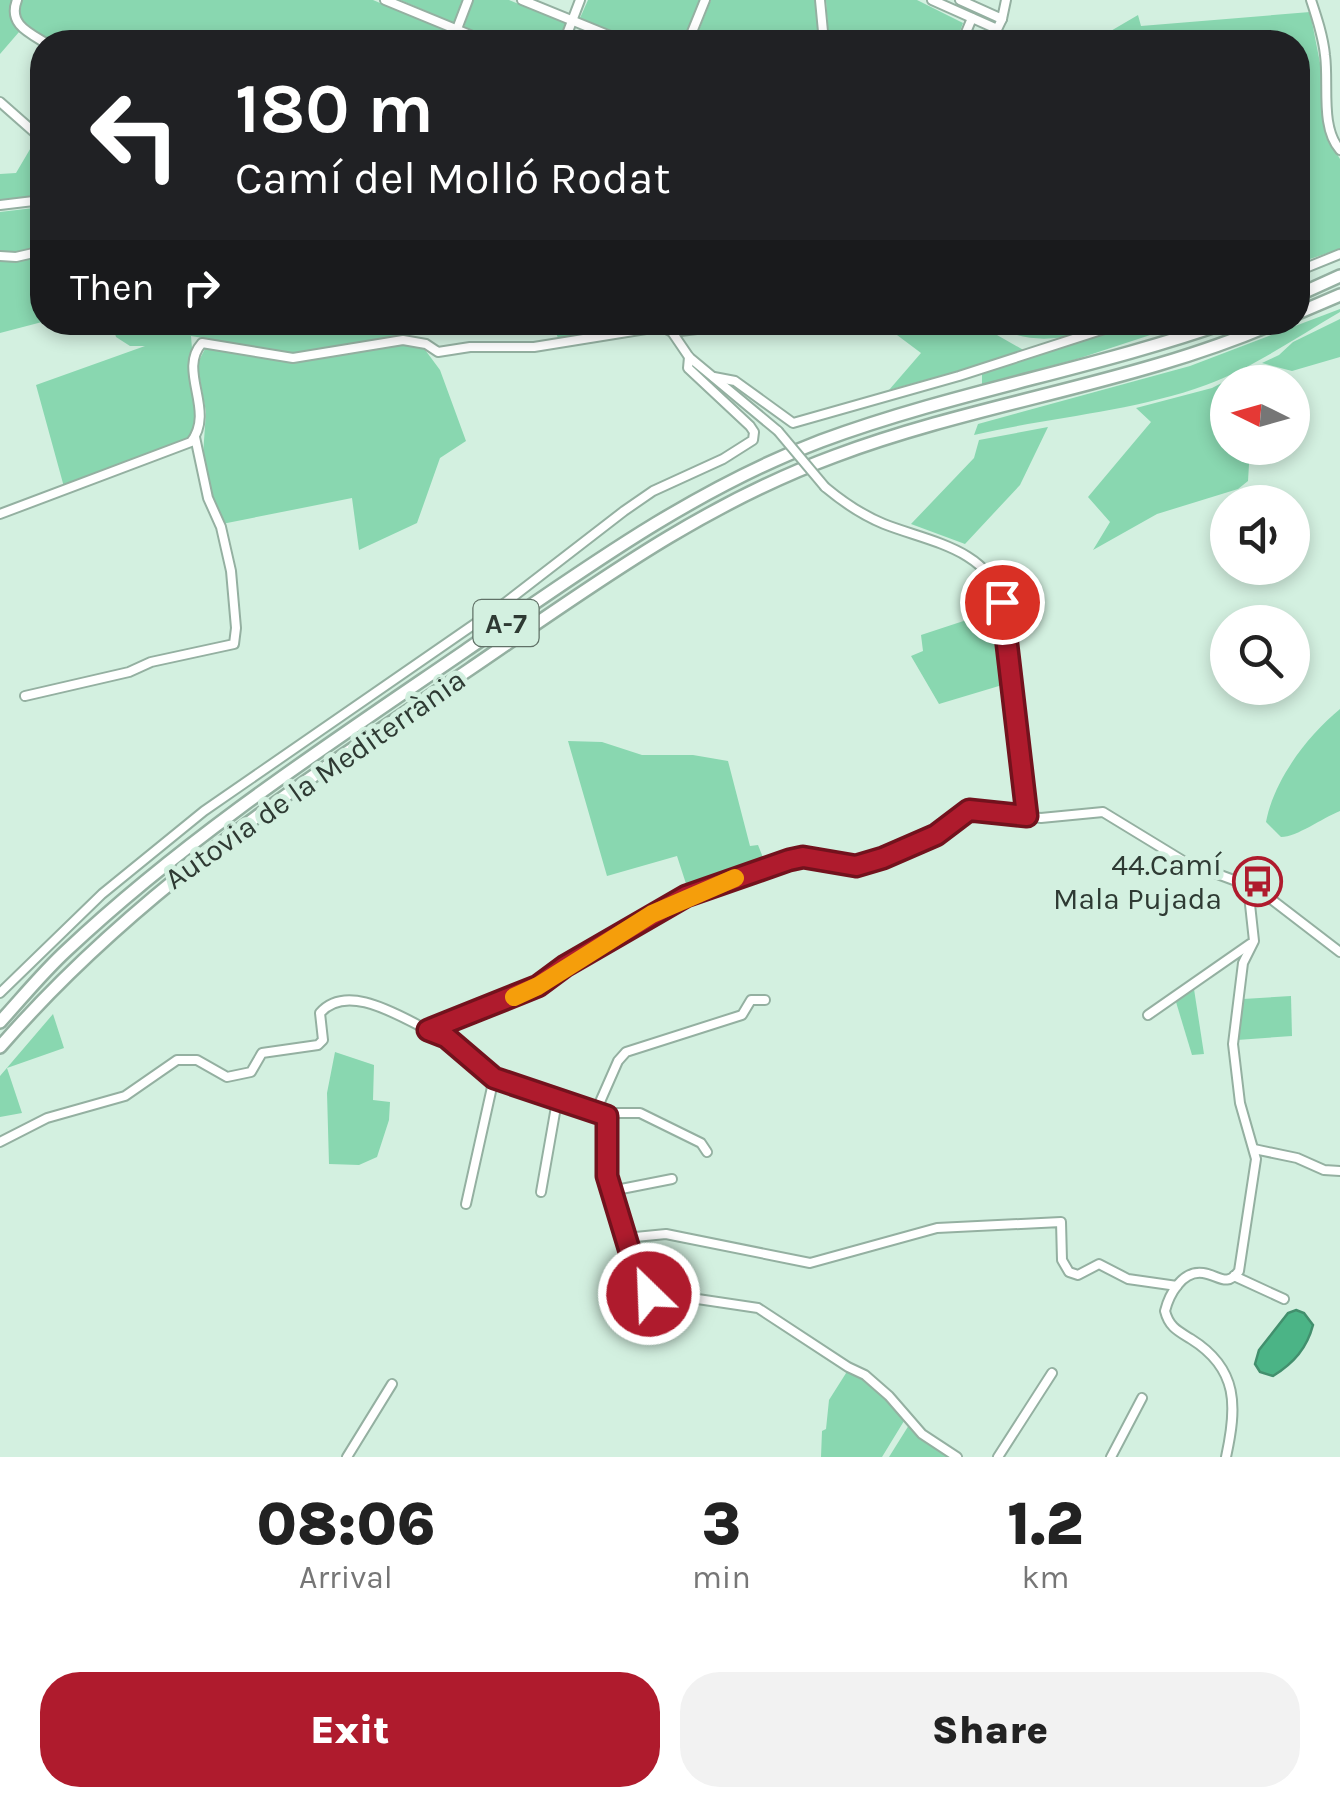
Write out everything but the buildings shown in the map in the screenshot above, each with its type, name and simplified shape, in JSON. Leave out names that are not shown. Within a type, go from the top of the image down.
[{"type":"highway","points":[[1310,289],[1340,276]]},
{"type":"highway","points":[[1310,309],[1340,295]]},
{"type":"highway","name":"Autovia de la Mediterrània","points":[[0,1022],[65,951],[148,879],[378,711],[656,521],[752,470],[822,441],[900,415],[1190,335]]},
{"type":"highway","name":"Autovia de la Mediterrània","points":[[0,1047],[76,964],[161,888],[389,724],[665,536],[762,485],[834,456],[907,431],[1178,358],[1241,335]]},
{"type":"street","points":[[18,0],[14,13],[17,22],[30,32]]},
{"type":"street","points":[[385,0],[457,30],[468,0]]},
{"type":"street","points":[[522,0],[594,30]]},
{"type":"street","points":[[569,30],[580,0]]},
{"type":"street","points":[[693,30],[705,0]]},
{"type":"street","points":[[820,0],[823,30]]},
{"type":"street","points":[[932,0],[998,29],[1006,0]]},
{"type":"street","points":[[960,0],[1002,19]]},
{"type":"street","points":[[1311,0],[1324,50],[1328,122],[1340,150]]},
{"type":"street","points":[[967,30],[972,18]]},
{"type":"street","points":[[0,102],[30,128]]},
{"type":"street","points":[[0,205],[30,201]]},
{"type":"street","points":[[0,256],[30,254]]},
{"type":"street","points":[[1310,266],[1340,254]]},
{"type":"street","points":[[25,696],[234,644],[230,571],[195,438],[202,411],[194,362],[202,343],[293,358],[404,340],[426,344],[438,352],[470,346],[534,347],[605,335]]},
{"type":"street","points":[[676,335],[689,358],[778,431],[825,487],[847,506],[883,523],[947,544],[996,581],[1002,602],[1027,816]]},
{"type":"street","points":[[714,377],[735,381],[793,423],[1086,335]]},
{"type":"street","points":[[0,994],[102,894],[204,811],[504,603],[653,491],[723,459],[753,440],[750,426],[688,368],[689,358]]},
{"type":"street","points":[[0,514],[195,438]]},
{"type":"street","points":[[428,1030],[538,986],[652,914],[724,882],[803,857],[856,866],[936,835],[969,810],[1041,818],[1104,812],[1185,862],[1258,889],[1340,952]]},
{"type":"street","points":[[1226,1457],[1233,1402],[1230,1380],[1205,1350],[1168,1322],[1166,1306],[1177,1286],[1197,1273],[1221,1280],[1234,1276],[1238,1270],[1256,1160],[1240,1102],[1233,1044],[1244,963],[1254,942],[1248,886]]},
{"type":"street","points":[[1148,1015],[1254,942]]},
{"type":"street","points":[[600,1112],[618,1061],[626,1052],[742,1015],[750,1000],[764,1000]]},
{"type":"street","points":[[0,1142],[58,1114],[125,1096],[177,1060],[197,1060],[227,1076],[250,1072],[262,1053],[318,1045],[323,1040],[320,1013],[340,1001],[366,1003],[446,1037],[494,1078],[557,1102],[600,1112],[640,1113],[701,1143],[707,1152]]},
{"type":"street","points":[[466,1204],[494,1078]]},
{"type":"street","points":[[541,1192],[557,1102]]},
{"type":"street","points":[[600,1112],[608,1123],[606,1168],[611,1191],[644,1291],[758,1308],[866,1375],[922,1434],[956,1457]]},
{"type":"street","points":[[1254,1149],[1340,1172]]},
{"type":"street","points":[[611,1191],[672,1179]]},
{"type":"street","points":[[626,1238],[666,1234],[810,1263],[936,1228],[1061,1222],[1062,1260],[1069,1272],[1078,1275],[1092,1266],[1105,1265],[1128,1279],[1177,1286]]},
{"type":"street","points":[[1234,1276],[1284,1298]]},
{"type":"street","points":[[998,1457],[1052,1373]]},
{"type":"street","points":[[347,1457],[392,1384]]},
{"type":"street","points":[[1111,1457],[1142,1398]]},
{"type":"shaded area","points":[[0,0],[373,0],[444,30],[30,30],[30,39],[19,32],[0,54]]},
{"type":"shaded area","points":[[400,0],[462,0],[454,23]]},
{"type":"shaded area","points":[[473,0],[509,0],[567,24],[564,30],[464,27]]},
{"type":"shaded area","points":[[588,0],[700,0],[688,30],[610,30],[580,18]]},
{"type":"shaded area","points":[[711,0],[815,0],[818,30],[699,30]]},
{"type":"shaded area","points":[[826,0],[917,0],[963,23],[960,30],[828,30]]},
{"type":"shaded area","points":[[1310,12],[1321,68],[1328,139],[1340,159],[1340,249],[1310,259],[1310,30],[1112,30],[1138,15],[1141,26]]},
{"type":"shaded area","points":[[30,149],[30,197],[0,201],[0,174],[16,173]]},
{"type":"shaded area","points":[[30,208],[30,325],[0,333],[0,212]]},
{"type":"shaded area","points":[[1340,309],[1340,312],[1310,330],[1310,320]]},
{"type":"shaded area","points":[[1340,319],[1340,357],[1310,366],[1262,363],[1293,342]]},
{"type":"shaded area","points":[[115,335],[403,335],[291,353],[191,336],[197,411],[191,440],[64,487],[36,385],[145,346],[130,346]]},
{"type":"shaded area","points":[[897,335],[997,335],[1027,352],[889,390],[921,353]]},
{"type":"shaded area","points":[[1018,335],[1072,335],[1052,338]]},
{"type":"shaded area","points":[[1096,335],[1150,335],[982,385],[982,369]]},
{"type":"shaded area","points":[[1272,335],[1302,335],[1250,365],[1210,365],[1210,383],[1149,402],[974,435],[978,424],[1190,366]]},
{"type":"shaded area","points":[[399,343],[423,347],[440,370],[466,441],[440,458],[417,523],[359,550],[352,498],[222,524],[202,469],[206,412],[197,364],[205,349],[218,347],[296,362]]},
{"type":"shaded area","points":[[1210,389],[1210,465],[1249,465],[1248,481],[1243,485],[1210,485],[1210,498],[1157,514],[1093,550],[1110,522],[1088,497],[1151,422],[1136,408]]},
{"type":"shaded area","points":[[1048,427],[1020,485],[965,544],[911,524],[974,458],[979,440]]},
{"type":"shaded area","points":[[1000,609],[1009,683],[939,704],[911,656],[923,651],[921,635]]},
{"type":"shaded area","points":[[1340,709],[1340,811],[1281,837],[1266,822],[1276,790],[1304,746]]},
{"type":"shaded area","points":[[568,741],[602,742],[642,755],[693,755],[728,761],[750,846],[758,845],[766,865],[689,893],[677,856],[607,876]]},
{"type":"shaded area","points":[[1194,989],[1204,1054],[1192,1055],[1176,1002]]},
{"type":"shaded area","points":[[1291,996],[1292,1036],[1237,1040],[1243,999]]},
{"type":"shaded area","points":[[53,1014],[64,1048],[7,1068],[22,1113],[0,1117],[0,1076]]},
{"type":"shaded area","points":[[335,1052],[374,1065],[373,1100],[390,1102],[389,1120],[377,1157],[359,1165],[329,1164],[327,1093]]},
{"type":"shaded area","points":[[1288,1313],[1304,1313],[1313,1325],[1303,1348],[1273,1376],[1260,1372],[1255,1364],[1259,1350]]},
{"type":"shaded area","points":[[848,1370],[872,1385],[904,1421],[882,1457],[821,1457],[829,1400]]},
{"type":"shaded area","points":[[909,1425],[953,1457],[889,1457]]},
{"type":"slow traffic","points":[[514,997],[652,914],[735,878]]},
{"type":"place","name":"44.Camí Mala Pujada","points":[[1257,882]]},
{"type":"route","points":[[649,1294],[640,1285],[607,1176],[607,1116],[494,1078],[446,1037],[428,1030],[538,986],[652,914],[724,882],[803,857],[856,866],[936,835],[969,810],[1027,816],[1002,602]]}]
